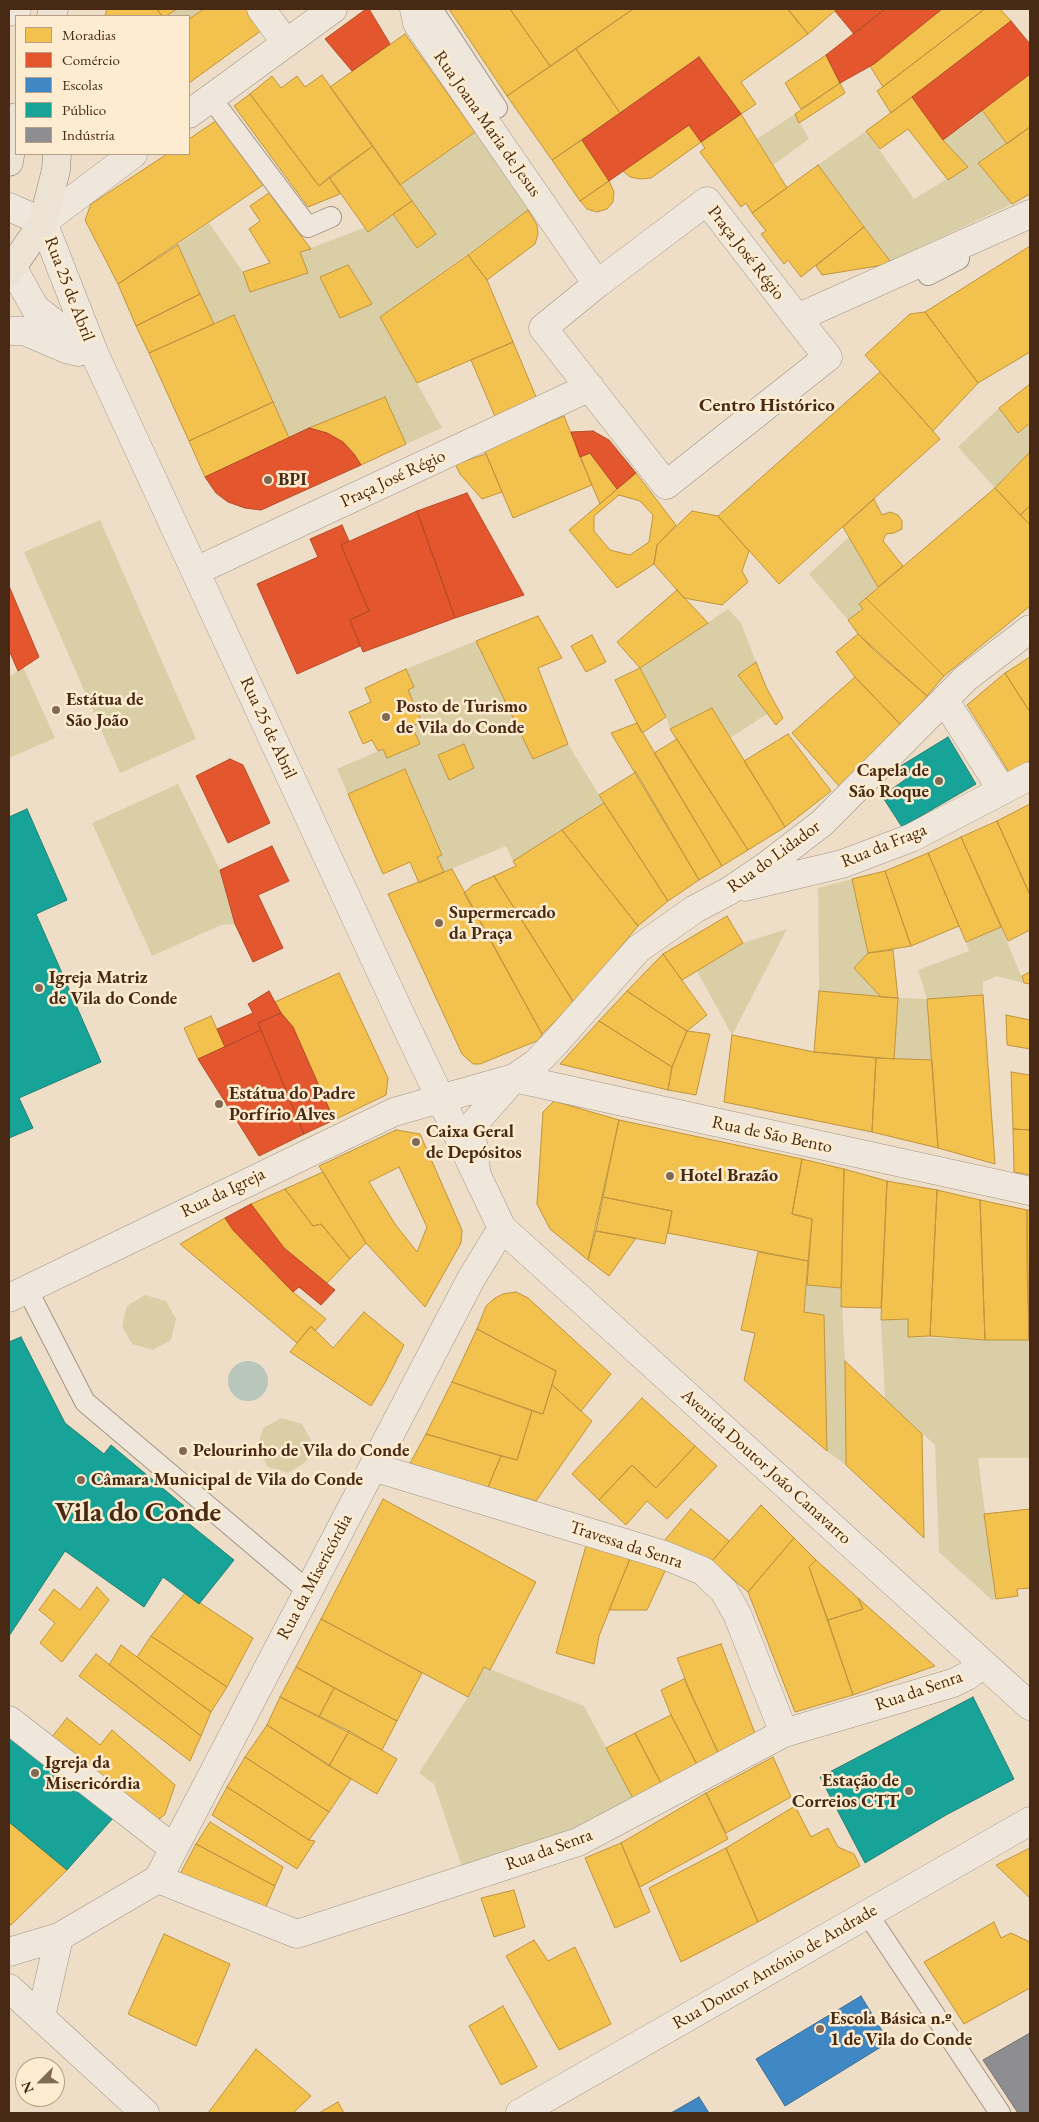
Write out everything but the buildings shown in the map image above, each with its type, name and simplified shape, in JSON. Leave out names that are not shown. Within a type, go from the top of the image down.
[{"type":"main road","points":[[9,162],[15,123]]},
{"type":"main road","points":[[10,267],[43,222],[56,170],[57,155]]},
{"type":"street","points":[[9,12],[17,9]]},
{"type":"street","points":[[261,9],[286,43]]},
{"type":"street","points":[[190,113],[333,9]]},
{"type":"street","name":"Rua Joana Maria de Jesus","points":[[414,9],[417,23],[597,284]]},
{"type":"street","points":[[9,207],[43,222],[132,155]]},
{"type":"street","name":"Praça José Régio","points":[[707,201],[797,318],[828,358],[666,485],[543,328],[597,284],[707,201]]},
{"type":"street","points":[[797,318],[1030,214]]},
{"type":"street","name":"Rua 25 de Abril","points":[[43,222],[95,355],[502,1228]]},
{"type":"street","name":"Rua 25 de Abril","points":[[10,267],[35,308],[95,355]]},
{"type":"street","name":"Rua 25 de Abril","points":[[9,331],[24,331],[66,349],[95,355]]},
{"type":"street","name":"Praça José Régio","points":[[196,571],[590,387]]},
{"type":"street","name":"Rua do Lidador","points":[[514,1078],[536,1063],[557,1042],[638,949],[695,908],[729,891],[766,866],[822,823],[966,678],[1030,629]]},
{"type":"street","points":[[945,701],[1002,790]]},
{"type":"street","name":"Rua da Fraga","points":[[729,891],[842,864],[911,838],[1030,776]]},
{"type":"street","points":[[477,1175],[471,1128],[514,1078]]},
{"type":"street","name":"Rua da Igreja","points":[[18,1293],[394,1112],[514,1078]]},
{"type":"street","name":"Rua de São Bento","points":[[514,1078],[1030,1191]]},
{"type":"street","name":"Rua da Misericórdia","points":[[158,1879],[471,1279],[502,1228]]},
{"type":"street","name":"Avenida Doutor João Canavarro","points":[[502,1228],[983,1664],[1024,1693]]},
{"type":"street","name":"Travessa da Senra","points":[[373,1467],[664,1555],[704,1571],[724,1591],[737,1614],[784,1733]]},
{"type":"street","name":"Rua da Senra","points":[[158,1879],[297,1934],[578,1842],[784,1733],[953,1682],[968,1676],[983,1664]]},
{"type":"street","points":[[9,1720],[173,1848]]},
{"type":"street","name":"Rua Doutor António de Andrade","points":[[520,2113],[1030,1821]]},
{"type":"street","points":[[9,1952],[59,1937],[158,1879]]},
{"type":"street","points":[[41,2017],[59,1937]]},
{"type":"street","points":[[9,1988],[145,2113]]},
{"type":"lane","points":[[429,9],[434,12],[497,108]]},
{"type":"lane","points":[[211,98],[308,227],[331,217]]},
{"type":"lane","points":[[928,275],[1030,219]]},
{"type":"lane","points":[[18,1293],[85,1402],[308,1591]]},
{"type":"lane","points":[[867,1913],[1000,2113]]},
{"type":"shaded area","points":[[177,9],[204,9],[190,18],[190,15],[168,15]]},
{"type":"shaded area","points":[[982,110],[1007,144],[978,163],[1012,204],[890,261],[818,165],[866,131],[914,199],[967,167],[943,140]]},
{"type":"shaded area","points":[[795,114],[809,139],[773,165],[757,139]]},
{"type":"shaded area","points":[[475,132],[528,210],[380,317],[442,428],[406,444],[384,397],[289,438],[234,315],[214,324],[178,245],[209,223],[243,272],[251,292],[308,273],[300,252],[364,228],[368,232],[393,214],[417,248],[436,234],[400,185]],"holes":[[[348,265],[371,304],[340,318],[320,277]]]},
{"type":"shaded area","points":[[999,408],[1018,433],[1030,423],[1030,452],[995,488],[958,447]]},
{"type":"shaded area","points":[[100,520],[196,739],[120,773],[24,552]]},
{"type":"shaded area","points":[[849,537],[878,587],[860,604],[863,609],[848,620],[809,574]]},
{"type":"shaded area","points":[[728,609],[741,623],[756,662],[738,675],[767,714],[730,738],[712,709],[670,729],[666,717],[640,668]]},
{"type":"shaded area","points":[[476,641],[533,758],[568,744],[604,803],[513,861],[506,846],[444,872],[437,857],[442,854],[405,769],[348,794],[337,769],[383,749],[387,758],[420,744],[412,726],[422,722],[408,690],[414,687],[406,669]],"holes":[[[464,744],[474,768],[449,780],[438,755]]]},
{"type":"shaded area","points":[[23,667],[55,738],[9,758],[9,677]]},
{"type":"shaded area","points":[[178,784],[220,870],[235,924],[221,925],[152,956],[92,823]]},
{"type":"shaded area","points":[[852,879],[868,953],[854,968],[881,997],[819,991],[818,888]]},
{"type":"shaded area","points":[[1001,927],[1024,983],[997,976],[983,982],[983,995],[928,999],[932,1060],[894,1059],[898,998],[927,999],[918,970],[969,951],[966,942]]},
{"type":"shaded area","points":[[787,929],[732,1035],[697,971],[743,943]]},
{"type":"shaded area","points":[[807,1285],[841,1288],[845,1361],[846,1465],[827,1451],[824,1315],[804,1312]]},
{"type":"shaded area","points":[[145,1295],[166,1301],[176,1319],[171,1340],[153,1350],[132,1344],[122,1326],[127,1306]]},
{"type":"shaded area","points":[[908,1319],[909,1337],[1030,1340],[1030,1458],[978,1458],[996,1599],[992,1600],[939,1552],[935,1445],[885,1399],[881,1320]]},
{"type":"shaded area","points":[[248,1361],[262,1367],[268,1381],[262,1395],[248,1401],[234,1395],[228,1381],[234,1367]]},
{"type":"shaded area","points":[[281,1418],[302,1424],[312,1442],[306,1462],[288,1473],[268,1467],[257,1449],[263,1428]]},
{"type":"shaded area","points":[[484,1667],[584,1706],[636,1804],[585,1825],[462,1867],[434,1784],[419,1773],[468,1697]]},
{"type":"place","name":"BPI","points":[[268,480]]},
{"type":"place","name":"Estátua de São João","points":[[56,710]]},
{"type":"place","name":"Posto de Turismo de Vila do Conde","points":[[386,717]]},
{"type":"place","name":"Capela de São Roque","points":[[939,781]]},
{"type":"place","name":"Supermercado da Praça","points":[[439,923]]},
{"type":"place","name":"Igreja Matriz de Vila do Conde","points":[[39,988]]},
{"type":"place","name":"Estátua do Padre Porfírio Alves","points":[[219,1104]]},
{"type":"place","name":"Caixa Geral de Depósitos","points":[[416,1142]]},
{"type":"place","name":"Hotel Brazão","points":[[670,1176]]},
{"type":"place","name":"Pelourinho de Vila do Conde","points":[[183,1451]]},
{"type":"place","name":"Câmara Municipal de Vila do Conde","points":[[81,1480]]},
{"type":"place","name":"Igreja da Misericórdia","points":[[35,1773]]},
{"type":"place","name":"Estação de Correios CTT","points":[[909,1791]]},
{"type":"place","name":"Escola Básica n.º 1 de Vila do Conde","points":[[820,2029]]},
{"type":"district","name":"Centro Histórico","points":[[767,406]]},
{"type":"district","name":"Vila do Conde","points":[[138,1513]]}]
